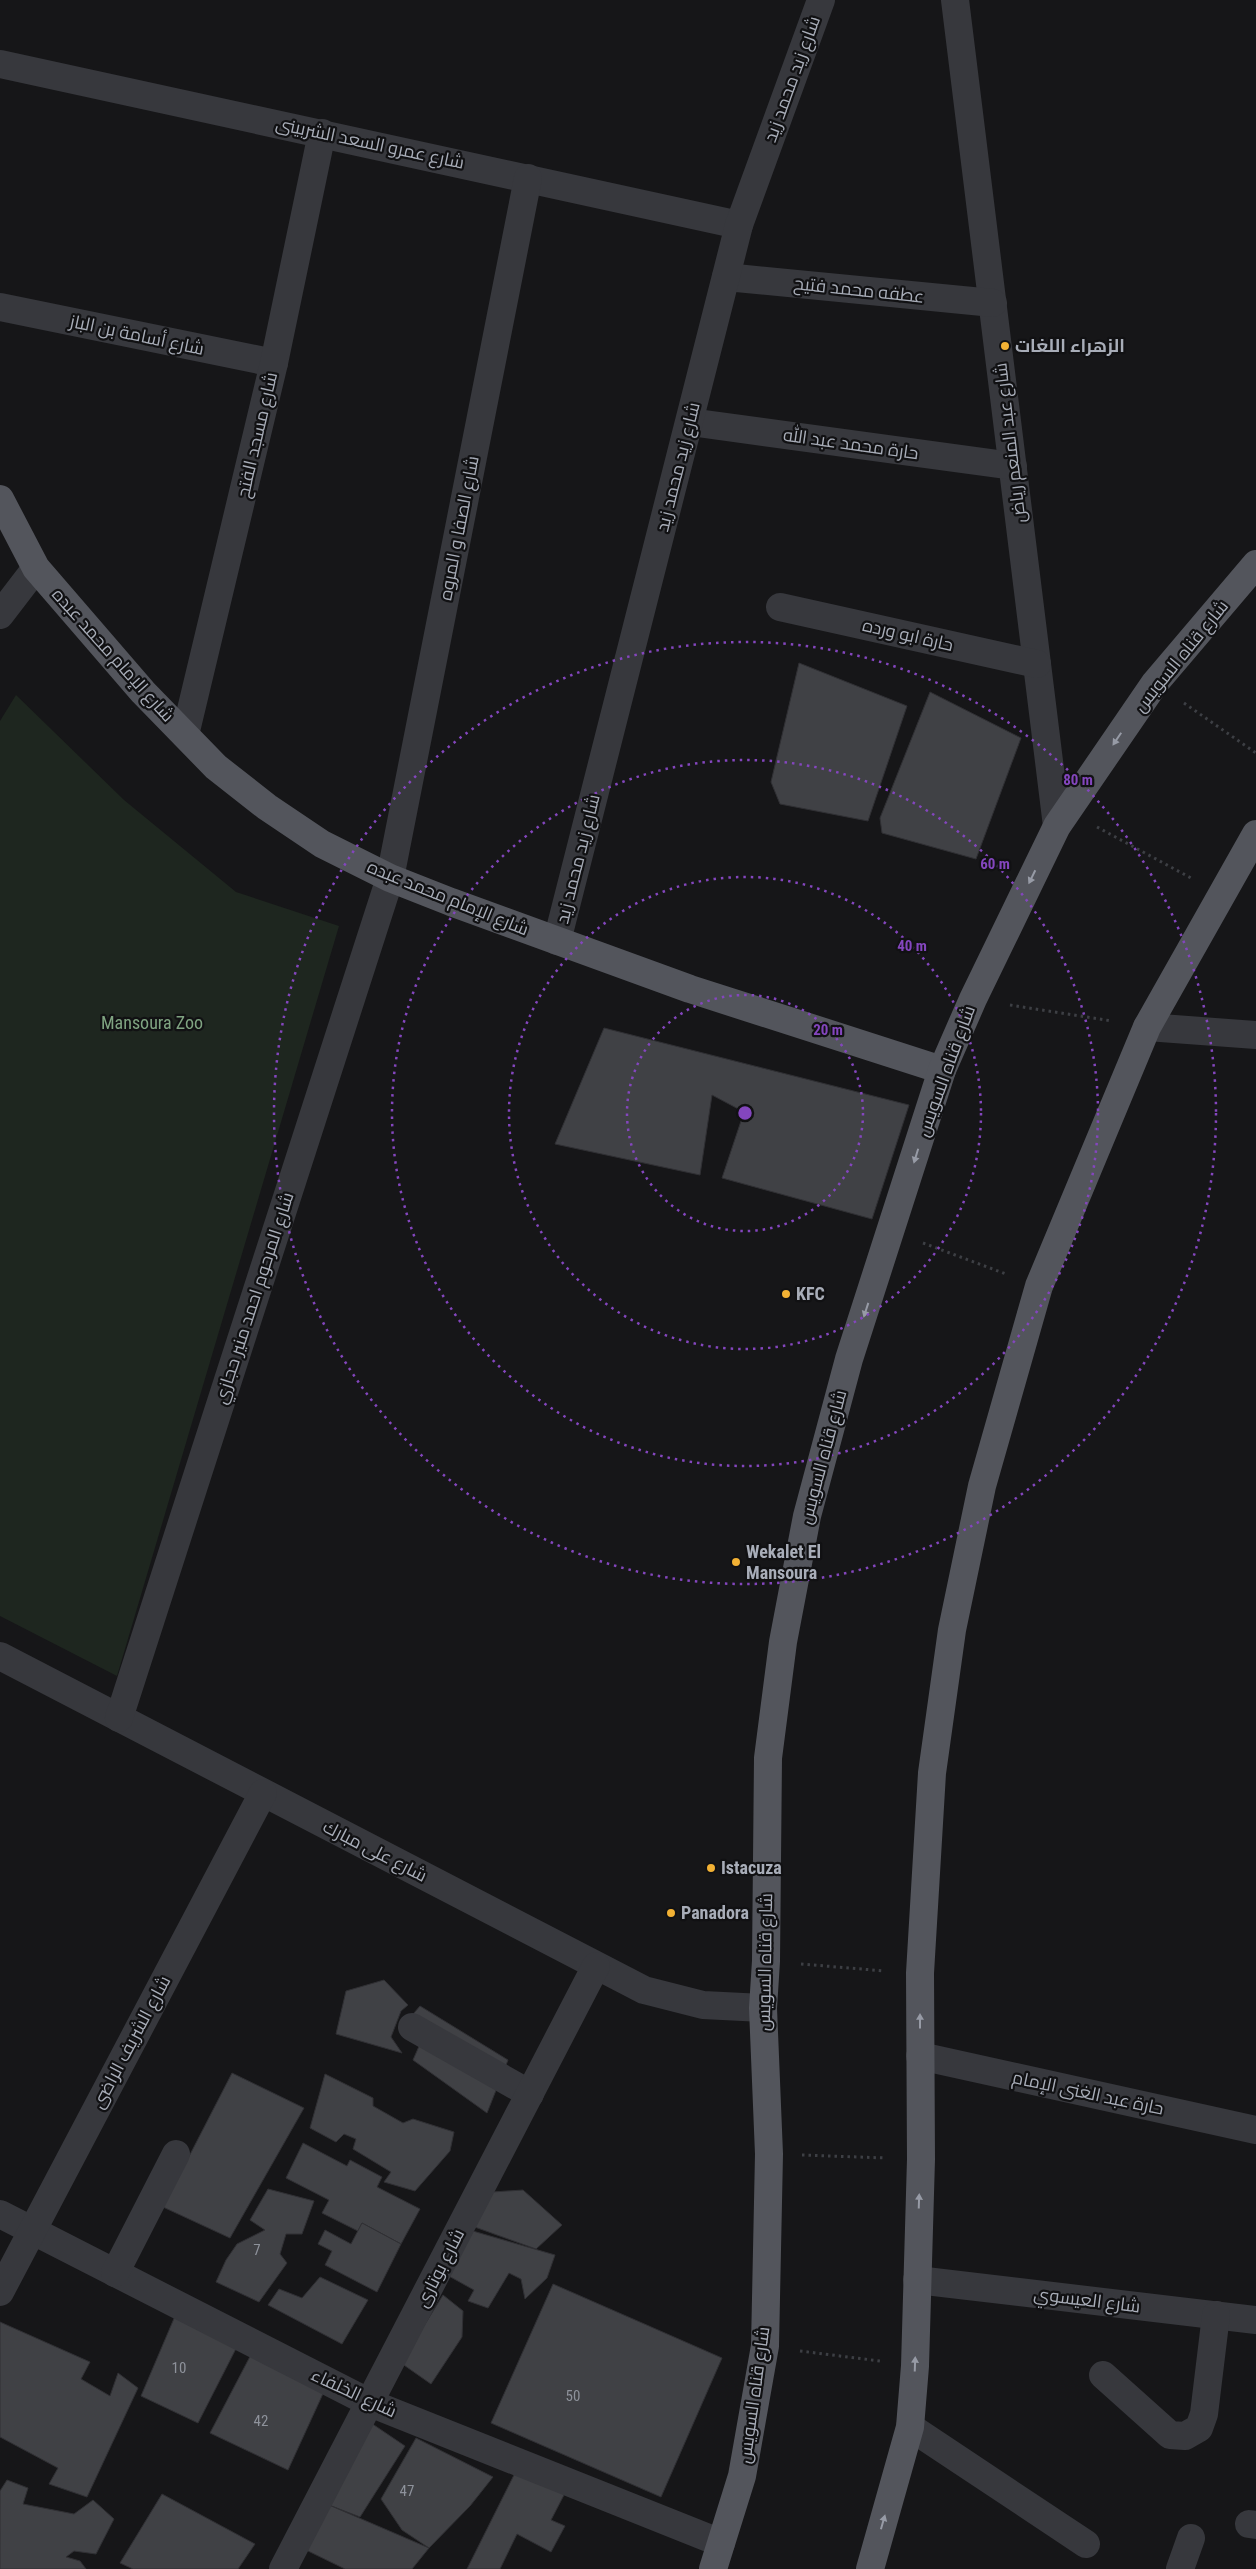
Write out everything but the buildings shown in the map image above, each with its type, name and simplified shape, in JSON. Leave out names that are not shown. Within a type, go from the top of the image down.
[{"type":"main road","name":"شارع الإمام محمد عبده","points":[[0,499],[36,568],[143,692],[216,767],[267,807],[322,844],[390,878],[557,940],[690,988],[942,1070]]},
{"type":"main road","name":"شارع قناه السويس","points":[[712,2569],[742,2476],[764,2346],[769,2154],[763,2008],[766,1961],[768,1758],[784,1642],[807,1516],[849,1359],[892,1232],[942,1070],[973,999],[1063,818],[1155,683],[1256,564]]},
{"type":"main road","points":[[870,2569],[910,2427],[915,2366],[921,2159],[920,1974],[932,1773],[952,1630],[982,1486],[1039,1286],[1147,1027],[1256,834]]},
{"type":"street","name":"شارع زيد محمد زيد","points":[[557,940],[739,225],[821,0]]},
{"type":"street","name":"شارع عبد المنعم رياض","points":[[956,0],[1037,664],[1063,818]]},
{"type":"street","name":"شارع عمرو السعد الشربينى","points":[[0,64],[739,225]]},
{"type":"street","name":"شارع مسجد الفتح","points":[[185,735],[274,364],[322,133]]},
{"type":"street","name":"شارع الصفا و المروه","points":[[390,878],[528,178]]},
{"type":"street","name":"عطفه محمد فتيح","points":[[726,277],[993,303]]},
{"type":"street","name":"شارع أسامة بن الباز","points":[[0,307],[274,364]]},
{"type":"street","name":"حارة محمد عبد الله","points":[[690,422],[1013,466]]},
{"type":"street","points":[[0,615],[36,568]]},
{"type":"street","name":"حارة ابو ورده","points":[[780,607],[1037,664]]},
{"type":"street","name":"شارع المرحوم احمد منير حجازي","points":[[119,1718],[390,878]]},
{"type":"street","points":[[1147,1027],[1256,1035]]},
{"type":"street","name":"شارع على مبارك","points":[[0,1656],[644,1990],[704,2005],[763,2008]]},
{"type":"street","name":"شارع الشريف الراضى","points":[[0,2292],[263,1793]]},
{"type":"street","name":"شارع بوتارى","points":[[284,2569],[596,1966]]},
{"type":"street","points":[[412,2027],[530,2094]]},
{"type":"street","name":"حارة عبد الغنى الإمام","points":[[920,2056],[1256,2130]]},
{"type":"street","points":[[115,2273],[176,2154]]},
{"type":"street","name":"شارع الخلفاء","points":[[0,2214],[370,2403],[721,2543]]},
{"type":"street","name":"شارع العيسوي","points":[[917,2280],[1256,2320]]},
{"type":"street","points":[[1102,2375],[1170,2435],[1185,2436],[1199,2428],[1204,2414],[1216,2315]]},
{"type":"street","points":[[910,2427],[1086,2544]]},
{"type":"street","points":[[1180,2569],[1191,2538]]},
{"type":"path","points":[[1155,683],[1256,753]]},
{"type":"path","points":[[1063,818],[1222,895]]},
{"type":"path","points":[[973,999],[1147,1027]]},
{"type":"path","points":[[892,1232],[1039,1286]]},
{"type":"path","points":[[766,1961],[920,1974]]},
{"type":"path","points":[[769,2154],[921,2159]]},
{"type":"path","points":[[764,2346],[915,2366]]},
{"type":"green space","name":"Mansoura Zoo","points":[[16,695],[124,800],[236,892],[339,926],[117,1676],[0,1616],[0,721]]},
{"type":"place","name":"الزهراء اللغات","points":[[1005,346]]},
{"type":"place","name":"KFC","points":[[786,1294]]},
{"type":"place","name":"Wekalet El Mansoura","points":[[736,1562]]},
{"type":"place","name":"Istacuza","points":[[711,1868]]},
{"type":"place","name":"Panadora","points":[[671,1913]]}]
